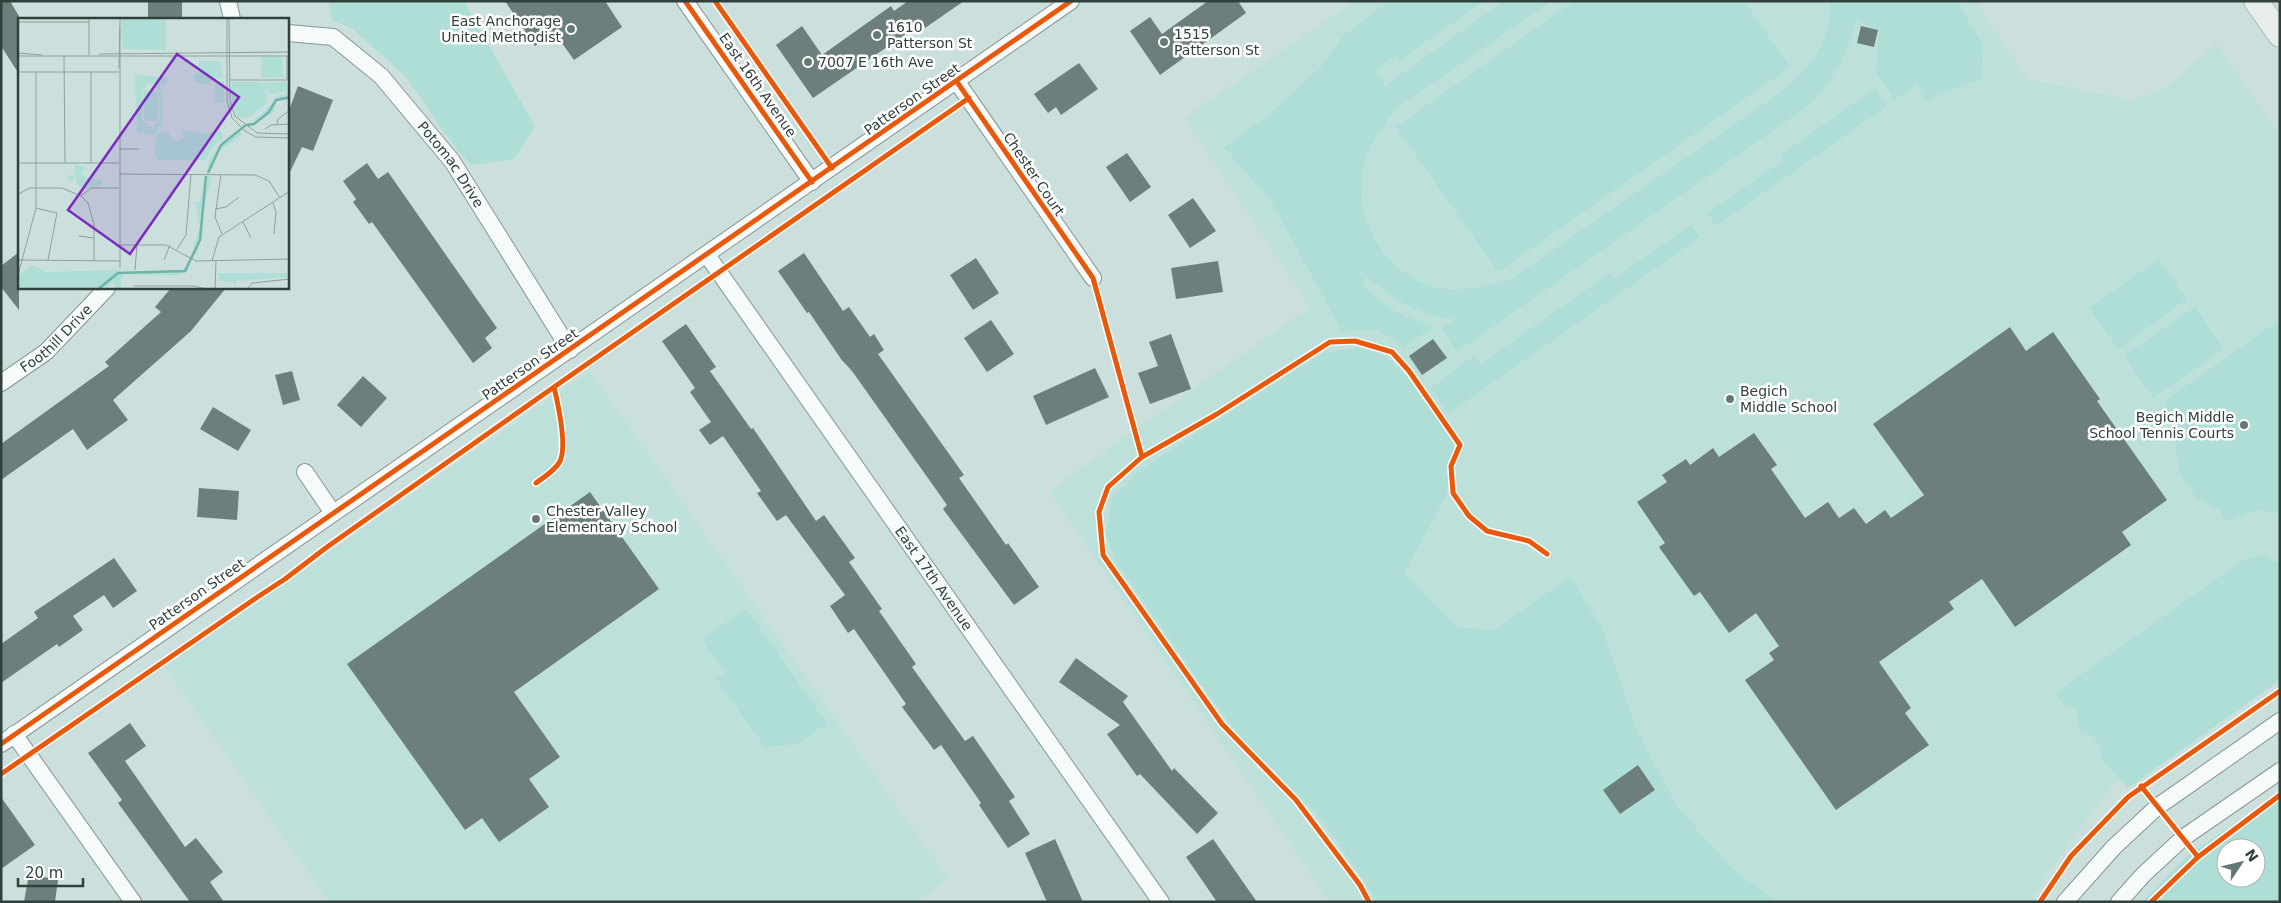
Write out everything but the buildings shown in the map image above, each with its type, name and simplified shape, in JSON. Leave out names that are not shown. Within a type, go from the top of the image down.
[{"type":"main road","points":[[2256,1],[2280,35]]},
{"type":"street","points":[[228,1],[232,18]]},
{"type":"street","name":"East 16th Avenue","points":[[685,1],[812,182]]},
{"type":"street","name":"Patterson Street","points":[[1,744],[958,82],[1071,1]]},
{"type":"street","name":"Potomac Drive","points":[[289,33],[333,38],[381,76],[452,161],[570,350]]},
{"type":"street","name":"Chester Court","points":[[958,82],[1093,278]]},
{"type":"street","name":"East 17th Avenue","points":[[707,255],[1161,902]]},
{"type":"street","name":"Foothill Drive","points":[[1,383],[46,352],[106,289]]},
{"type":"street","points":[[305,472],[333,513]]},
{"type":"street","points":[[2065,902],[2114,847],[2157,807],[2280,721]]},
{"type":"street","points":[[14,734],[133,902]]},
{"type":"street","points":[[2119,902],[2143,875],[2183,838],[2280,771]]},
{"type":"shaded area","points":[[328,1],[464,1],[535,127],[514,159],[472,165],[457,150],[405,76],[353,29],[332,20]]},
{"type":"shaded area","name":"Begich Middle School","points":[[1355,1],[1976,1],[2027,79],[2130,100],[2163,90],[2216,44],[2280,135],[2280,663],[2114,783],[2044,877],[2031,902],[1330,902],[1049,491],[1310,307],[1184,118]]},
{"type":"shaded area","points":[[1390,1],[1484,1],[1400,60],[1396,55],[1375,70],[1385,86],[1504,1],[1552,1],[1398,107],[1381,129],[1368,152],[1363,170],[1361,189],[1368,225],[1376,242],[1387,257],[1401,270],[1416,280],[1443,289],[1472,288],[1510,280],[1782,91],[1803,73],[1816,55],[1827,28],[1830,1],[1957,1],[1983,45],[1982,78],[1926,100],[1916,85],[1895,100],[1876,73],[1879,29],[1855,21],[1849,44],[1839,65],[1812,103],[1457,352],[1442,329],[1454,319],[1427,313],[1407,305],[1387,293],[1366,276],[1363,287],[1380,301],[1404,315],[1433,327],[1404,347],[1378,330],[1342,331],[1271,201],[1224,147],[1267,117],[1319,69],[1345,34]]},
{"type":"shaded area","points":[[1574,1],[1744,1],[1790,67],[1498,272],[1396,127]]},
{"type":"shaded area","points":[[1875,88],[1887,106],[1716,226],[1707,213],[1784,160],[1781,155]]},
{"type":"shaded area","points":[[1691,225],[1700,237],[1452,411],[1447,411],[1430,388],[1474,356],[1481,364],[1610,273],[1615,278]]},
{"type":"shaded area","points":[[2159,259],[2187,299],[2118,349],[2089,308]]},
{"type":"shaded area","points":[[2195,307],[2224,349],[2153,398],[2124,356]]},
{"type":"shaded area","points":[[2280,320],[2280,514],[2259,509],[2227,522],[2219,510],[2196,498],[2180,474],[2176,449],[2176,431],[2164,401]]},
{"type":"shaded area","points":[[1358,348],[1385,356],[1407,377],[1454,443],[1447,494],[1404,573],[1456,627],[1494,630],[1570,577],[1602,628],[1636,727],[1677,807],[1734,870],[1776,902],[1379,902],[1321,818],[1243,740],[1211,698],[1115,560],[1106,533],[1112,499],[1143,468],[1323,353]]},
{"type":"shaded area","name":"Chester Valley Elementary School","points":[[590,371],[948,879],[916,902],[329,902],[165,667]]},
{"type":"shaded area","points":[[2261,555],[2280,564],[2280,680],[2128,788],[2103,762],[2099,744],[2095,738],[2080,731],[2076,712],[2072,707],[2062,702],[2055,693],[2245,559]]},
{"type":"shaded area","points":[[746,609],[827,723],[804,740],[792,744],[764,746],[716,679],[726,673],[701,639]]},
{"type":"shaded area","points":[[2280,793],[2280,902],[2142,902],[2187,856]]},
{"type":"cycle path","points":[[685,1],[812,182]]},
{"type":"cycle path","points":[[715,1],[832,168]]},
{"type":"cycle path","points":[[1,744],[1071,1]]},
{"type":"cycle path","points":[[957,82],[1093,278],[1142,457],[1108,487],[1099,512],[1103,555],[1222,724],[1296,800],[1360,885],[1369,902]]},
{"type":"cycle path","points":[[536,483],[554,469],[562,456],[561,426],[554,387],[969,98]]},
{"type":"cycle path","points":[[1142,457],[1217,414],[1330,342],[1355,341],[1392,352],[1409,371],[1460,445],[1451,466],[1453,493],[1469,516],[1487,531],[1529,541],[1547,554]]},
{"type":"cycle path","points":[[1,774],[285,579],[327,547],[554,387]]},
{"type":"cycle path","points":[[2040,902],[2071,856],[2128,797],[2280,691]]},
{"type":"cycle path","points":[[2141,786],[2198,857]]},
{"type":"cycle path","points":[[2151,902],[2198,857],[2280,795]]},
{"type":"place","name":"East Anchorage United Methodist","points":[[571,29]]},
{"type":"place","name":"1610 Patterson St","points":[[877,35]]},
{"type":"place","name":"1515 Patterson St","points":[[1164,42]]},
{"type":"place","name":"7007 E 16th Ave","points":[[808,62]]},
{"type":"place","name":"Begich Middle School","points":[[1730,399]]},
{"type":"place","name":"Begich Middle School Tennis Courts","points":[[2244,425]]},
{"type":"place","name":"Chester Valley Elementary School","points":[[536,519]]}]
